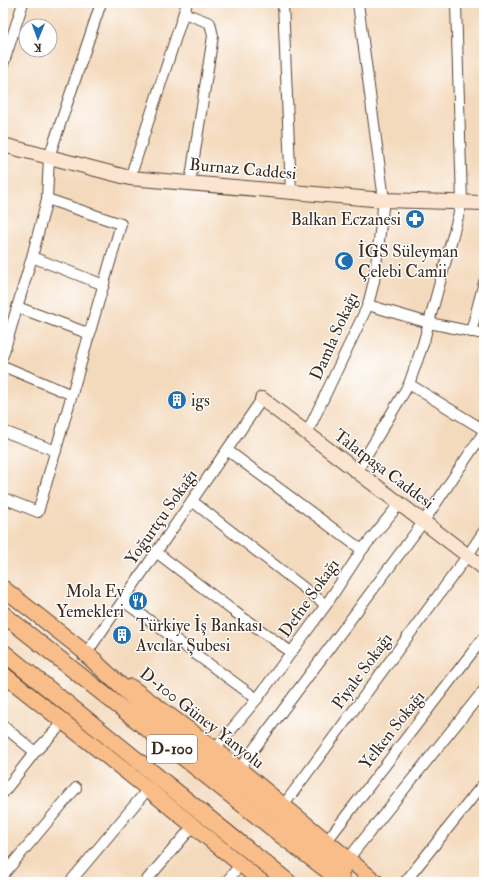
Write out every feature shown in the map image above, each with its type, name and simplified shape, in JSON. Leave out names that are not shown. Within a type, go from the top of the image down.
[{"type":"highway","name":"D-100","points":[[3,614],[275,831],[343,882]]},
{"type":"highway","name":"D-100","points":[[3,652],[288,882]]},
{"type":"highway","points":[[86,654],[146,709],[281,815],[354,882]]},
{"type":"main road","name":"Burnaz Caddesi","points":[[3,145],[130,178],[384,200],[484,203]]},
{"type":"main road","name":"Talatpaşa Caddesi","points":[[262,399],[484,568]]},
{"type":"main road","name":"D-100 Güney Yanyolu","points":[[3,588],[86,654],[215,750],[376,882]]},
{"type":"main road","points":[[3,674],[262,882]]},
{"type":"street","points":[[3,65],[23,3]]},
{"type":"street","points":[[3,355],[32,257],[47,199],[49,157],[101,3]]},
{"type":"street","points":[[283,3],[291,192]]},
{"type":"street","name":"Damla Sokağı","points":[[307,433],[368,305],[374,281],[384,200],[358,3]]},
{"type":"street","points":[[357,471],[409,384],[423,344],[462,202],[456,3]]},
{"type":"street","points":[[130,178],[185,8],[210,23],[213,36],[190,183]]},
{"type":"street","points":[[3,498],[38,512],[122,224],[47,199]]},
{"type":"street","points":[[32,257],[104,285]]},
{"type":"street","points":[[470,332],[484,282]]},
{"type":"street","points":[[368,305],[429,323],[484,334]]},
{"type":"street","points":[[16,307],[90,334]]},
{"type":"street","points":[[3,366],[72,395]]},
{"type":"street","points":[[239,769],[424,521],[484,431],[409,384]]},
{"type":"street","name":"Yoğurtçu Sokağı","points":[[86,654],[262,399]]},
{"type":"street","points":[[3,431],[56,451]]},
{"type":"street","points":[[227,450],[362,550]]},
{"type":"street","points":[[192,501],[326,604]]},
{"type":"street","name":"Defne Sokağı","points":[[215,750],[257,699],[326,604],[362,550],[400,503]]},
{"type":"street","name":"Piyale Sokağı","points":[[283,806],[468,555],[484,531]]},
{"type":"street","points":[[156,552],[232,610],[291,652]]},
{"type":"street","points":[[123,601],[257,699]]},
{"type":"street","name":"Yelken Sokağı","points":[[326,842],[484,637]]},
{"type":"street","points":[[348,859],[484,690]]},
{"type":"street","points":[[3,793],[35,752],[64,722]]},
{"type":"street","points":[[3,726],[35,752]]},
{"type":"street","points":[[405,882],[484,783]]},
{"type":"street","points":[[3,875],[76,788]]},
{"type":"street","points":[[70,882],[148,789]]},
{"type":"street","points":[[145,882],[194,826]]},
{"type":"street","points":[[226,882],[241,864]]},
{"type":"place","name":"Balkan Eczanesi","points":[[415,219]]},
{"type":"place","name":"İGS Süleyman Çelebi Camii","points":[[344,261]]},
{"type":"place","name":"igs","points":[[177,400]]},
{"type":"place","name":"Mola Ev Yemekleri","points":[[138,601]]},
{"type":"place","name":"Türkiye İş Bankası Avcılar Şubesi","points":[[122,635]]}]
